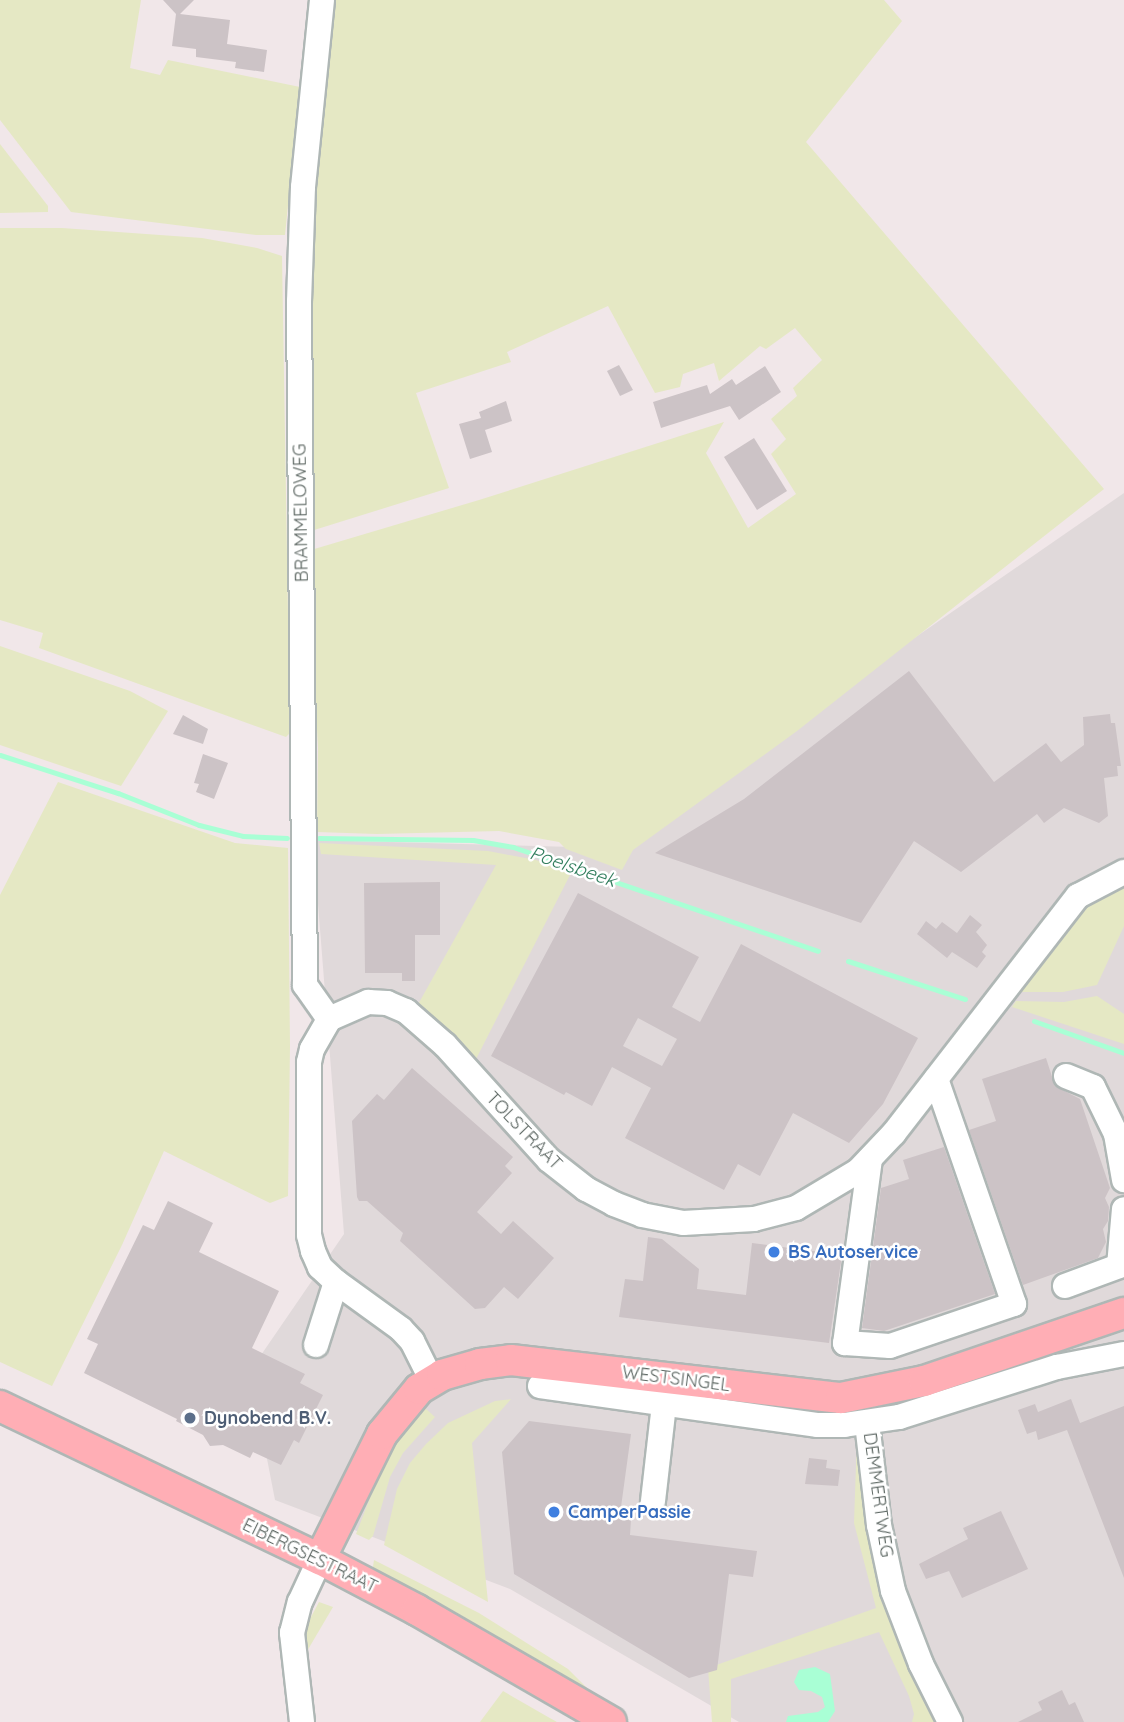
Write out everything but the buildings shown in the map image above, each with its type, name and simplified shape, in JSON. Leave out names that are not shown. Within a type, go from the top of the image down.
[{"type":"main road","name":"WESTSINGEL","points":[[320,1559],[382,1434],[400,1408],[431,1380],[480,1364],[511,1360],[841,1398],[924,1381],[1124,1314]]},
{"type":"main road","name":"EIBERGSESTRAAT","points":[[0,1406],[320,1559],[417,1610],[611,1722]]},
{"type":"street","name":"BRAMMELOWEG","points":[[322,0],[303,187],[299,302],[305,985],[330,1019]]},
{"type":"street","name":"TOLSTRAAT","points":[[330,1019],[368,1002],[387,1003],[406,1011],[445,1045],[549,1160],[586,1189],[642,1215],[684,1223],[733,1222],[777,1213],[817,1196],[858,1171],[936,1079],[1078,896],[1124,872]]},
{"type":"street","points":[[330,1019],[309,1062],[309,1235],[320,1267],[335,1282],[401,1329],[420,1355],[431,1380]]},
{"type":"street","points":[[1066,1076],[1093,1087],[1120,1133],[1124,1180]]},
{"type":"street","points":[[870,1159],[845,1343],[890,1346],[1013,1304],[936,1079]]},
{"type":"street","points":[[1065,1286],[1119,1265],[1124,1209]]},
{"type":"street","points":[[316,1345],[335,1282]]},
{"type":"street","name":"WESTSINGEL","points":[[540,1386],[818,1425],[867,1423],[899,1418],[1057,1367],[1124,1354]]},
{"type":"street","points":[[653,1501],[664,1404]]},
{"type":"street","name":"DEMMERTWEG","points":[[867,1423],[878,1525],[893,1591],[920,1664],[950,1722]]},
{"type":"street","points":[[302,1722],[292,1633],[300,1602],[320,1559]]},
{"type":"shaded area","points":[[0,0],[141,0],[130,68],[160,75],[168,60],[300,87],[285,235],[256,235],[71,212],[0,120]]},
{"type":"shaded area","points":[[324,0],[884,0],[902,21],[806,142],[1104,489],[797,731],[633,850],[622,870],[566,849],[559,842],[499,831],[377,834],[317,832],[318,748],[308,554],[311,550],[724,422],[706,453],[748,528],[796,494],[771,454],[786,439],[771,419],[797,396],[793,388],[822,360],[795,328],[766,349],[760,346],[719,381],[714,363],[683,374],[680,387],[655,393],[608,306],[507,352],[511,362],[416,393],[449,488],[311,531],[303,292]]},
{"type":"shaded area","points":[[0,144],[48,206],[48,212],[0,213]]},
{"type":"shaded area","points":[[0,228],[62,228],[202,238],[257,248],[282,256],[290,733],[286,737],[39,648],[43,633],[0,620]]},
{"type":"shaded area","points":[[1124,493],[1124,1722],[739,1722],[510,1589],[275,1500],[250,1371],[344,1234],[313,840],[611,848]]},
{"type":"shaded area","points":[[0,646],[130,691],[168,711],[121,786],[0,745]]},
{"type":"shaded area","points":[[58,782],[235,843],[288,848],[290,1046],[288,1196],[270,1203],[164,1151],[122,1245],[52,1386],[0,1362],[0,895]]},
{"type":"shaded area","points":[[319,843],[488,851],[536,860],[571,873],[474,1063],[416,1008],[496,865],[321,854]]},
{"type":"shaded area","points":[[1124,884],[1124,926],[1097,985],[1063,992],[1015,992],[1091,898]]},
{"type":"shaded area","points":[[1097,996],[1124,1014],[1124,1044],[1012,1007],[1016,1001],[1064,1002]]},
{"type":"shaded area","points":[[511,1399],[472,1443],[488,1602],[384,1545],[397,1489],[410,1463],[426,1444],[448,1423],[495,1401]]},
{"type":"shaded area","points":[[425,1408],[435,1417],[403,1453],[390,1477],[373,1536],[369,1540],[356,1534],[386,1457]]},
{"type":"shaded area","points":[[857,1435],[943,1722],[912,1722],[914,1714],[909,1696],[879,1632],[731,1679],[731,1722],[712,1722],[708,1668],[876,1608],[854,1523]]},
{"type":"shaded area","points":[[374,1560],[479,1613],[568,1669],[598,1699],[372,1573]]},
{"type":"shaded area","points":[[319,1602],[333,1607],[303,1658],[304,1630]]},
{"type":"shaded area","points":[[815,1667],[830,1674],[835,1711],[828,1722],[786,1722],[788,1716],[818,1712],[825,1707],[822,1697],[811,1691],[799,1690],[794,1682],[799,1670]]},
{"type":"shaded area","points":[[503,1691],[548,1717],[557,1722],[480,1722]]},
{"type":"waterway","name":"Poelsbeek","points":[[0,755],[118,793],[199,825],[243,836],[287,838]]},
{"type":"waterway","name":"Poelsbeek","points":[[319,838],[473,840],[513,847],[818,951]]},
{"type":"waterway","name":"Poelsbeek","points":[[848,961],[965,999]]},
{"type":"waterway","name":"Poelsbeek","points":[[1034,1021],[1124,1053]]},
{"type":"place","name":"BS Autoservice","points":[[774,1252]]},
{"type":"place","name":"Dynobend B.V.","points":[[190,1418]]},
{"type":"place","name":"CamperPassie","points":[[554,1512]]}]
